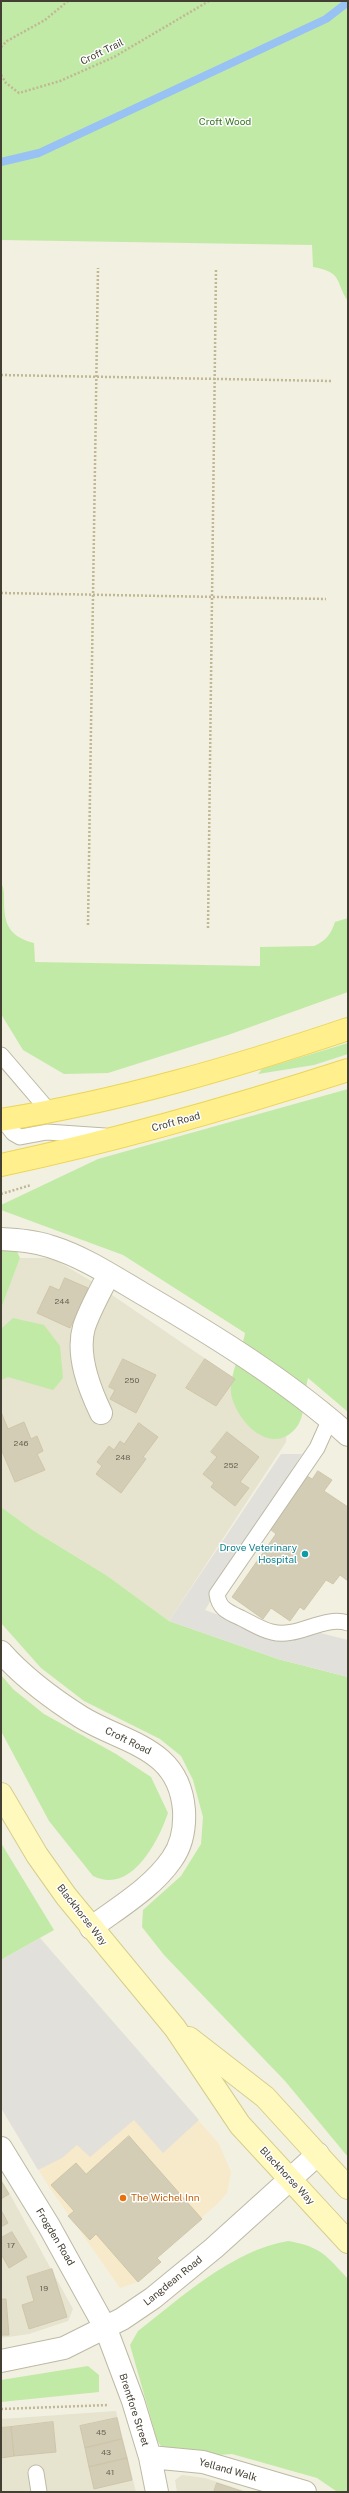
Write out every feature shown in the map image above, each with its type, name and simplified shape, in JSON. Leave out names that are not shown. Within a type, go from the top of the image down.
[{"type":"main road","points":[[2,1119],[49,1111],[188,1078],[348,1029]]},
{"type":"main road","name":"Croft Road","points":[[1,1165],[29,1160],[122,1137],[244,1104],[348,1070]]},
{"type":"main road","points":[[1,1172],[29,1160]]},
{"type":"main road","name":"Blackhorse Way","points":[[1,1794],[37,1854],[91,1928],[175,2028],[240,2125],[348,2242]]},
{"type":"main road","name":"Blackhorse Way","points":[[175,2028],[258,2090],[348,2188]]},
{"type":"street","points":[[1,1239],[37,1242],[52,1246],[109,1274],[199,1327],[330,1419],[348,1435]]},
{"type":"street","points":[[101,1413],[92,1394],[87,1376],[82,1355],[82,1340],[87,1319],[109,1274]]},
{"type":"street","name":"Croft Road","points":[[1,1652],[18,1670],[48,1695],[87,1721],[145,1748],[162,1759],[172,1771],[181,1792],[185,1828],[172,1859],[152,1882],[91,1928]]},
{"type":"street","name":"Frogden Road","points":[[1,2148],[49,2226],[106,2329]]},
{"type":"street","name":"Langdean Road","points":[[1,2361],[64,2348],[106,2329],[158,2293],[214,2248],[318,2154]]},
{"type":"street","name":"Brentfore Street","points":[[106,2329],[133,2401],[150,2457],[157,2492]]},
{"type":"street","name":"Yelland Walk","points":[[150,2457],[203,2462],[255,2485],[305,2492]]},
{"type":"lane","points":[[1,1055],[49,1111]]},
{"type":"lane","points":[[2,1119],[13,1133],[20,1137],[47,1132],[122,1137]]},
{"type":"lane","points":[[330,1419],[316,1448],[217,1594],[219,1605],[226,1612],[273,1633],[287,1632],[330,1622],[348,1623]]},
{"type":"lane","points":[[36,2473],[39,2492]]},
{"type":"path","points":[[1,47],[6,41],[45,20],[68,1]]},
{"type":"path","name":"Croft Trail","points":[[1,75],[6,83],[19,93],[60,81],[114,57],[209,1]]},
{"type":"path","points":[[88,925],[98,268]]},
{"type":"path","points":[[208,928],[216,269]]},
{"type":"path","points":[[1,375],[331,381]]},
{"type":"path","points":[[1,593],[326,598]]},
{"type":"path","points":[[1,2409],[109,2405],[133,2401]]},
{"type":"shaded area","points":[[20,1258],[52,1258],[93,1282],[235,1379],[288,1399],[286,1442],[169,1621],[106,1575],[34,1531],[1,1507],[1,1309]]},
{"type":"shaded area","points":[[281,1454],[302,1454],[205,1610],[283,1639],[309,1630],[348,1640],[348,1677],[278,1659],[169,1621]]},
{"type":"shaded area","points":[[40,1938],[219,2144],[231,2172],[227,2193],[218,2203],[157,2258],[161,2262],[138,2282],[120,2288],[49,2187],[1,2108],[1,1960]]},
{"type":"shaded area","points":[[40,1938],[199,2120],[163,2153],[134,2120],[90,2157],[77,2145],[62,2158],[38,2170],[1,2108],[1,1960]]},
{"type":"shaded area","points":[[1,2178],[73,2309],[68,2321],[29,2334],[1,2338]]},
{"type":"shaded area","points":[[116,2411],[136,2492],[1,2492],[1,2419]]},
{"type":"shaded area","points":[[182,2475],[205,2478],[248,2492],[177,2492],[175,2480]]},
{"type":"green space","name":"Croft Wood","points":[[1,1],[348,1],[348,301],[334,275],[323,269],[313,267],[312,245],[1,240]]},
{"type":"green space","points":[[1,883],[4,891],[5,915],[9,928],[18,937],[34,943],[35,962],[260,966],[260,947],[314,946],[328,937],[335,922],[348,918],[348,992],[228,1035],[108,1073],[64,1074],[23,1050],[1,1014]]},
{"type":"green space","points":[[348,1043],[348,1054],[314,1065],[258,1074],[262,1069]]},
{"type":"green space","points":[[348,1089],[348,1412],[308,1378],[302,1417],[296,1428],[287,1436],[277,1439],[267,1438],[258,1434],[249,1427],[236,1408],[231,1390],[233,1374],[245,1333],[123,1255],[1,1210],[1,1205],[98,1159]]},
{"type":"green space","points":[[1,1246],[15,1247],[20,1258],[1,1309]]},
{"type":"green space","points":[[13,1318],[44,1325],[60,1346],[63,1378],[53,1390],[8,1377],[1,1380],[1,1329]]},
{"type":"green space","points":[[1,1507],[34,1531],[106,1575],[169,1621],[278,1659],[348,1677],[348,2157],[285,2081],[164,1955],[142,1927],[143,1910],[181,1876],[201,1844],[203,1817],[193,1780],[181,1756],[160,1739],[84,1701],[41,1668],[1,1623]]},
{"type":"green space","points":[[1,1675],[13,1689],[44,1714],[116,1754],[151,1777],[168,1813],[150,1851],[131,1872],[119,1878],[107,1880],[93,1876],[49,1821],[1,1731]]},
{"type":"green space","points":[[1,1843],[54,1930],[1,1960]]},
{"type":"green space","points":[[288,2241],[316,2249],[328,2258],[348,2279],[348,2492],[336,2491],[317,2478],[232,2454],[219,2455],[162,2448],[157,2440],[130,2345],[138,2331],[208,2277],[247,2254],[267,2246]]},
{"type":"green space","points":[[88,2366],[99,2375],[99,2392],[1,2402],[1,2380]]},
{"type":"building","points":[[65,1278],[88,1288],[70,1328],[37,1313],[50,1286],[59,1290]]},
{"type":"building","points":[[123,1359],[156,1375],[136,1413],[110,1399],[115,1390],[109,1387]]},
{"type":"building","points":[[205,1359],[235,1379],[216,1406],[186,1388]]},
{"type":"building","points":[[1,1412],[8,1429],[24,1422],[31,1439],[37,1436],[43,1451],[37,1454],[45,1470],[15,1482],[1,1449]]},
{"type":"building","points":[[139,1423],[158,1437],[143,1457],[146,1459],[121,1493],[96,1474],[102,1466],[97,1462],[109,1446],[114,1450],[120,1441],[124,1444]]},
{"type":"building","points":[[227,1432],[259,1457],[240,1482],[249,1488],[235,1506],[211,1487],[214,1483],[203,1474],[217,1457],[211,1452]]},
{"type":"building","name":"Drove Veterinary Hospital","points":[[318,1471],[332,1480],[324,1491],[348,1507],[348,1581],[340,1575],[333,1584],[326,1580],[304,1610],[300,1607],[290,1621],[271,1608],[263,1619],[232,1597],[276,1534],[270,1529],[307,1476],[312,1479]]},
{"type":"building","name":"The Wichel Inn","points":[[129,2136],[202,2219],[157,2258],[161,2262],[138,2282],[96,2234],[90,2240],[68,2216],[74,2211],[51,2185],[76,2163],[86,2174]]},
{"type":"building","points":[[1,2181],[9,2194],[1,2199]]},
{"type":"building","points":[[1,2210],[8,2223],[1,2227]]},
{"type":"building","points":[[12,2232],[27,2257],[9,2268],[1,2254],[1,2238]]},
{"type":"building","points":[[52,2269],[67,2317],[29,2329],[22,2305],[34,2301],[27,2277]]},
{"type":"building","points":[[1,2299],[6,2299],[9,2335],[1,2335]]},
{"type":"building","points":[[117,2418],[122,2439],[85,2448],[80,2426]]},
{"type":"building","points":[[53,2422],[56,2452],[14,2456],[11,2427]]},
{"type":"building","points":[[11,2427],[14,2456],[1,2458],[1,2428]]},
{"type":"building","points":[[122,2439],[127,2458],[89,2467],[85,2448]]},
{"type":"building","points":[[127,2458],[132,2480],[94,2489],[89,2467]]},
{"type":"building","points":[[217,2483],[244,2492],[214,2492]]},
{"type":"waterway","points":[[1,162],[39,153],[326,19],[348,2]]},
{"type":"place","name":"Drove Veterinary Hospital","points":[[305,1554]]},
{"type":"place","name":"The Wichel Inn","points":[[123,2198]]}]
